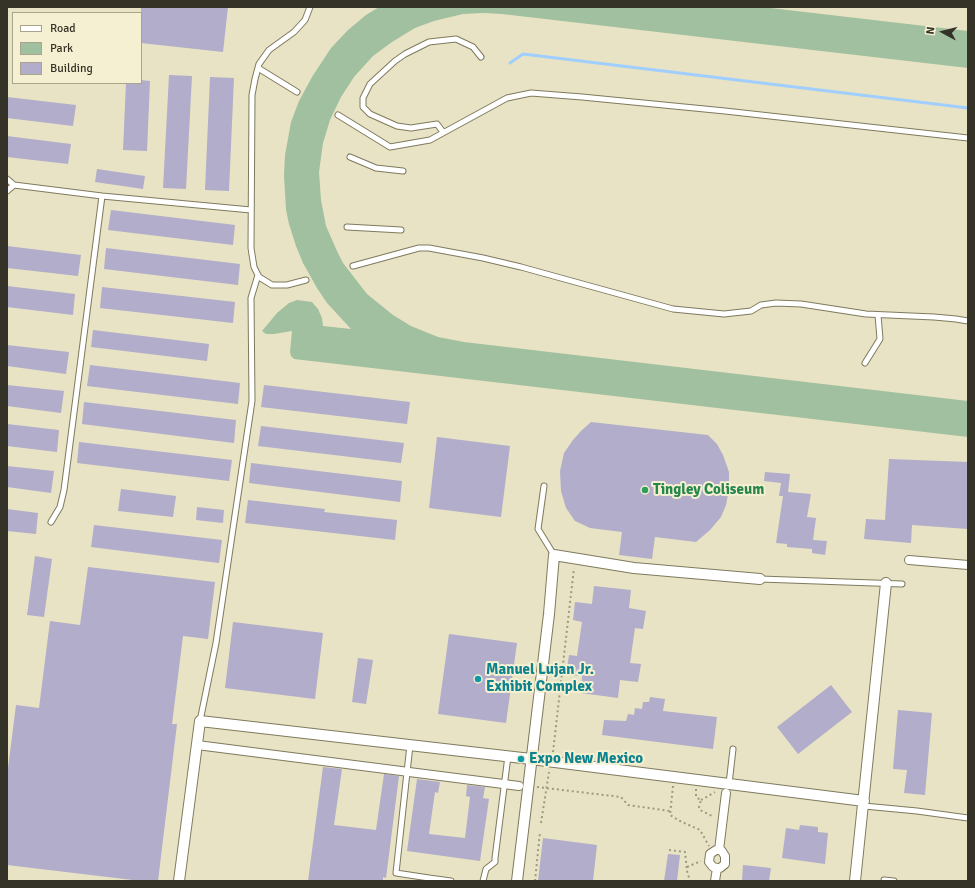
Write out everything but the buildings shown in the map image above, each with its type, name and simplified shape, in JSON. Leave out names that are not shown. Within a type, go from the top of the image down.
[{"type":"street","points":[[517,881],[549,614],[554,555],[634,568],[760,579]]},
{"type":"street","points":[[909,560],[968,565]]},
{"type":"street","points":[[855,881],[886,583]]},
{"type":"street","points":[[179,881],[200,721],[508,756],[716,782],[727,789],[864,803]]},
{"type":"street","points":[[197,745],[519,786]]},
{"type":"street","points":[[716,851],[727,789]]},
{"type":"street","points":[[722,850],[726,856],[725,864],[720,868],[717,868],[713,867],[710,862],[710,854],[722,850]]},
{"type":"street","points":[[715,881],[717,868]]},
{"type":"lane","points":[[306,280],[287,285],[272,285],[267,283],[258,275],[254,267],[251,248],[252,95],[259,64],[269,50],[294,32],[305,20],[310,7]]},
{"type":"lane","points":[[443,132],[437,124],[412,128],[397,126],[370,114],[363,107],[362,98],[370,84],[395,61],[405,54],[429,42],[456,39],[473,47],[481,57]]},
{"type":"lane","points":[[258,68],[297,92]]},
{"type":"lane","points":[[338,116],[390,147],[430,140],[506,98],[531,93],[725,111],[968,138]]},
{"type":"lane","points":[[350,157],[376,168],[403,171]]},
{"type":"lane","points":[[7,179],[14,185],[102,196],[251,210]]},
{"type":"lane","points":[[7,191],[14,185]]},
{"type":"lane","points":[[51,522],[60,507],[64,490],[102,196]]},
{"type":"lane","points":[[347,227],[401,230]]},
{"type":"lane","points":[[353,266],[419,248],[429,248],[521,267],[672,309],[724,314],[751,311],[761,305],[776,303],[802,304],[878,315],[934,316],[956,318],[968,321]]},
{"type":"lane","points":[[200,721],[216,643],[252,401],[250,298],[258,275]]},
{"type":"lane","points":[[865,363],[880,339],[878,315]]},
{"type":"lane","points":[[544,486],[538,529],[554,555]]},
{"type":"lane","points":[[760,579],[902,584]]},
{"type":"lane","points":[[410,745],[396,873],[428,880],[451,881]]},
{"type":"lane","points":[[727,789],[733,749]]},
{"type":"lane","points":[[483,881],[486,869],[495,862],[508,756]]},
{"type":"lane","points":[[864,803],[968,818]]},
{"type":"lane","points":[[884,880],[894,881]]},
{"type":"path","points":[[553,752],[576,558]]},
{"type":"path","points":[[541,823],[549,772]]},
{"type":"path","points":[[674,777],[670,815],[700,830],[716,851]]},
{"type":"path","points":[[697,780],[695,794],[696,798],[700,800]]},
{"type":"path","points":[[700,800],[715,792],[716,782]]},
{"type":"path","points":[[537,787],[621,797],[628,804],[670,811]]},
{"type":"path","points":[[700,800],[700,810],[722,822]]},
{"type":"path","points":[[535,881],[540,832]]},
{"type":"path","points":[[669,850],[684,852],[690,881]]},
{"type":"green space","points":[[379,7],[762,7],[968,31],[968,68],[502,14],[463,14],[434,21],[415,28],[373,56],[354,77],[341,97],[330,120],[323,143],[319,172],[321,200],[326,226],[343,263],[367,294],[393,315],[411,326],[438,337],[464,342],[968,401],[968,437],[294,359],[290,352],[292,331],[266,334],[262,331],[277,313],[289,303],[297,300],[312,302],[318,309],[322,318],[323,326],[351,329],[327,303],[317,288],[303,263],[289,224],[286,210],[284,175],[285,155],[291,122],[299,101],[312,77],[331,48],[348,30],[366,15]]},
{"type":"waterway","points":[[510,63],[523,54],[968,108]]},
{"type":"place","name":"Tingley Coliseum","points":[[645,490]]},
{"type":"place","name":"Manuel Lujan Jr. Exhibit Complex","points":[[478,679]]},
{"type":"place","name":"Expo New Mexico","points":[[521,759]]}]
